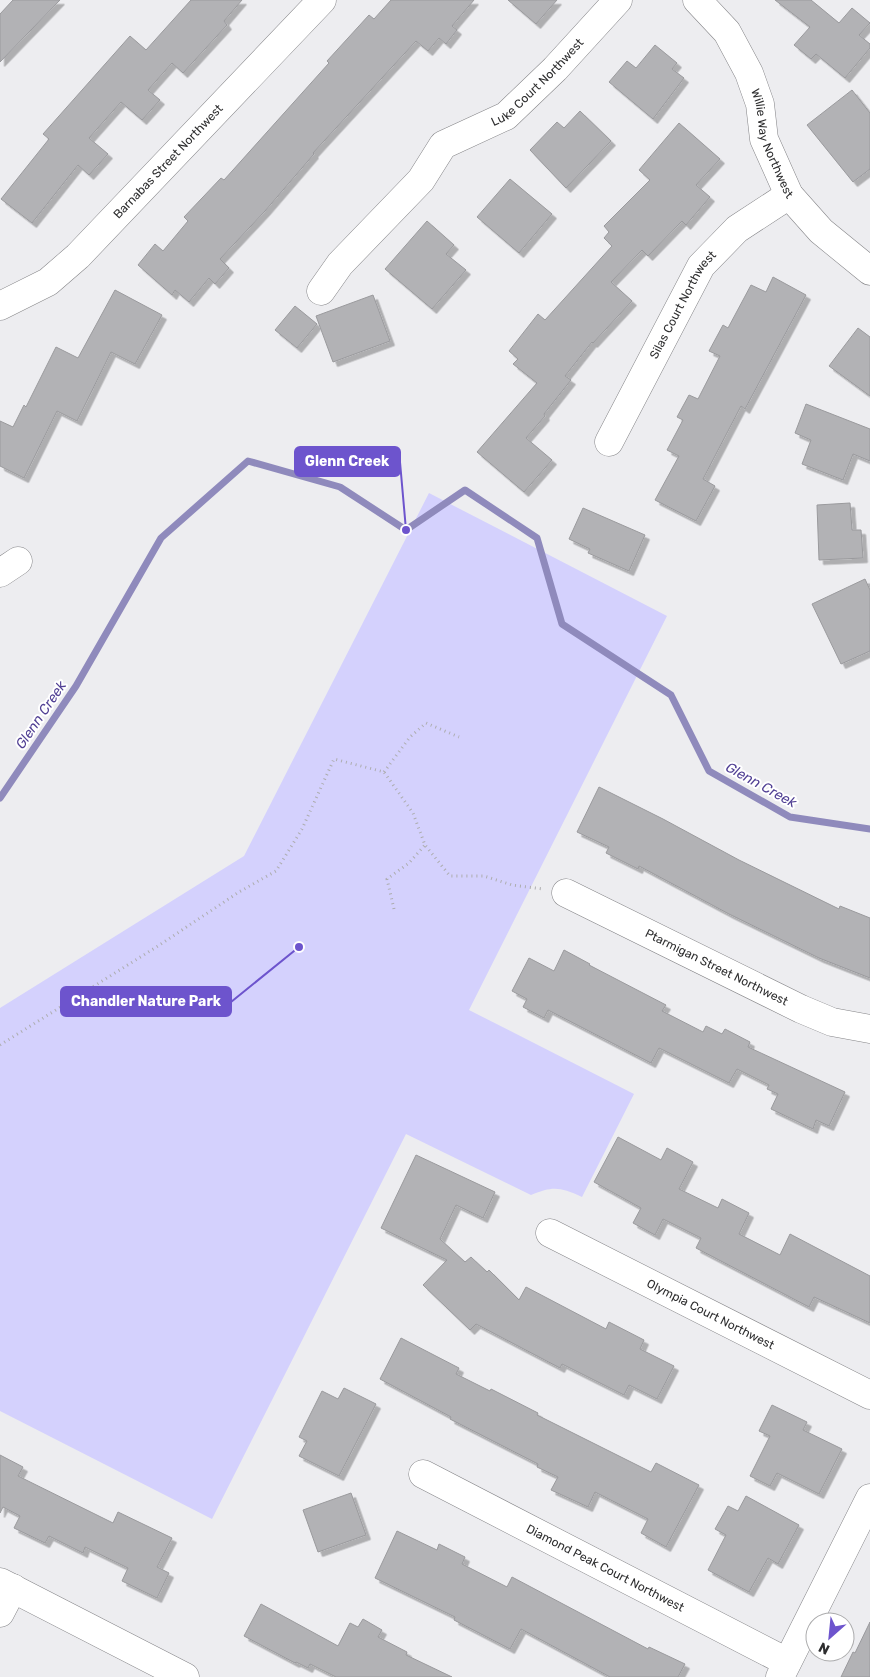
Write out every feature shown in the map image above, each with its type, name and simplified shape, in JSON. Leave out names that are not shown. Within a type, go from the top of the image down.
[{"type":"street","name":"Barnabas Street Northwest","points":[[0,306],[48,282],[78,256],[322,0]]},
{"type":"street","name":"Luke Court Northwest","points":[[321,291],[340,264],[421,180],[443,145],[506,116],[555,69],[618,0]]},
{"type":"street","name":"Willie Way Northwest","points":[[697,0],[727,32],[750,72],[760,104],[764,139],[788,195],[821,231],[870,270]]},
{"type":"street","name":"Silas Court Northwest","points":[[609,442],[700,266],[737,229],[788,195]]},
{"type":"street","name":"Ptarmigan Street Northwest","points":[[566,893],[801,1009],[832,1022],[870,1029]]},
{"type":"street","name":"Olympia Court Northwest","points":[[550,1233],[870,1395]]},
{"type":"street","name":"Diamond Peak Court Northwest","points":[[423,1474],[783,1669]]},
{"type":"street","points":[[783,1669],[870,1498]]},
{"type":"street","points":[[0,1613],[6,1585],[185,1677]]},
{"type":"path","points":[[384,772],[410,737],[426,723],[459,737]]},
{"type":"path","points":[[0,1045],[165,942],[239,892],[276,871],[302,829],[334,759],[384,772],[413,813],[425,845],[450,876],[484,876],[512,885],[531,886]]},
{"type":"path","points":[[394,910],[387,879],[409,863],[425,845]]},
{"type":"shaded area","points":[[429,493],[667,616],[469,1010],[634,1094],[582,1197],[568,1191],[556,1189],[545,1190],[531,1195],[406,1134],[212,1519],[0,1411],[0,1008],[244,856]]},
{"type":"building","points":[[13,0],[60,0],[0,62],[0,14]]},
{"type":"building","points":[[191,0],[242,0],[224,21],[227,25],[183,73],[172,63],[148,90],[160,100],[142,120],[121,102],[89,138],[108,154],[89,175],[78,165],[32,223],[1,199],[49,139],[43,134],[130,36],[146,50]]},
{"type":"building","points":[[391,0],[474,0],[452,26],[457,30],[446,44],[439,38],[428,51],[416,41],[313,153],[265,211],[220,259],[229,268],[215,284],[209,278],[189,302],[175,290],[172,295],[138,265],[155,244],[163,251],[188,221],[184,217],[221,178],[224,180],[329,63],[327,61],[369,15],[374,19]]},
{"type":"building","points":[[508,0],[557,0],[536,24]]},
{"type":"building","points":[[775,0],[811,0],[839,23],[852,8],[870,23],[859,35],[870,44],[870,48],[845,78],[816,54],[811,59],[794,45],[810,27]]},
{"type":"building","points":[[655,45],[677,63],[672,69],[684,78],[653,119],[609,82],[627,61],[636,68]]},
{"type":"building","points":[[852,90],[870,113],[870,169],[853,182],[807,125]]},
{"type":"building","points":[[580,111],[611,141],[566,188],[530,150],[557,122],[564,128]]},
{"type":"building","points":[[679,123],[720,159],[696,185],[710,197],[686,225],[682,221],[648,256],[642,250],[611,282],[632,301],[592,342],[565,376],[571,380],[544,414],[545,416],[526,438],[552,460],[524,492],[477,452],[537,383],[513,364],[518,359],[509,351],[538,314],[545,320],[612,246],[604,238],[609,232],[604,226],[650,180],[639,170]]},
{"type":"building","points":[[510,179],[552,214],[519,253],[477,217]]},
{"type":"building","points":[[427,221],[454,245],[446,254],[466,270],[432,309],[385,269]]},
{"type":"building","points":[[773,277],[806,295],[745,409],[741,406],[703,479],[715,486],[696,521],[655,500],[679,456],[667,450],[683,420],[677,417],[689,395],[698,399],[720,356],[709,351],[723,325],[728,328],[751,285],[766,292]]},
{"type":"building","points":[[115,290],[162,315],[135,364],[111,352],[77,421],[57,411],[24,478],[0,466],[0,421],[13,427],[24,405],[26,407],[56,347],[78,358]]},
{"type":"building","points":[[373,295],[390,341],[333,362],[316,316]]},
{"type":"building","points":[[295,306],[317,324],[297,348],[275,330]]},
{"type":"building","points":[[858,328],[870,337],[870,396],[829,366]]},
{"type":"building","points":[[806,404],[870,429],[870,461],[853,454],[843,480],[802,464],[811,440],[795,433]]},
{"type":"building","points":[[850,503],[852,530],[861,530],[863,558],[819,560],[817,505]]},
{"type":"building","points":[[583,508],[645,535],[629,571],[588,553],[590,549],[569,539]]},
{"type":"building","points":[[865,579],[870,590],[870,651],[841,664],[812,604]]},
{"type":"building","points":[[599,787],[739,860],[839,909],[840,906],[870,918],[870,978],[819,958],[729,914],[639,866],[638,869],[606,853],[609,847],[577,832]]},
{"type":"building","points":[[564,950],[666,1005],[662,1011],[703,1032],[706,1026],[722,1034],[725,1029],[750,1042],[748,1047],[845,1092],[829,1126],[816,1120],[813,1129],[771,1109],[778,1094],[767,1089],[769,1085],[737,1069],[729,1083],[659,1048],[651,1063],[548,1010],[544,1018],[523,1007],[527,999],[512,991],[529,958],[554,971]]},
{"type":"building","points":[[618,1137],[661,1160],[667,1148],[693,1162],[679,1189],[718,1208],[722,1199],[749,1213],[739,1234],[780,1255],[790,1234],[870,1276],[870,1323],[814,1297],[809,1307],[696,1248],[701,1238],[663,1219],[655,1235],[633,1223],[641,1208],[594,1182]]},
{"type":"building","points":[[416,1155],[495,1192],[483,1218],[456,1205],[440,1239],[465,1262],[471,1257],[487,1272],[489,1270],[519,1300],[526,1287],[606,1329],[609,1322],[644,1340],[640,1349],[674,1366],[657,1399],[629,1385],[624,1395],[562,1364],[560,1368],[476,1324],[470,1330],[423,1285],[447,1260],[381,1228]]},
{"type":"building","points":[[401,1338],[459,1368],[456,1374],[490,1391],[491,1389],[538,1413],[537,1415],[651,1472],[656,1463],[699,1485],[666,1547],[641,1533],[648,1519],[595,1492],[588,1507],[551,1490],[558,1477],[537,1467],[538,1464],[450,1419],[451,1417],[380,1379]]},
{"type":"building","points":[[344,1388],[376,1404],[339,1476],[299,1456],[307,1441],[299,1437],[322,1391],[338,1399]]},
{"type":"building","points":[[772,1405],[807,1422],[803,1430],[842,1449],[819,1494],[777,1473],[770,1486],[750,1476],[770,1436],[759,1431]]},
{"type":"building","points":[[0,1455],[23,1467],[18,1476],[113,1523],[118,1512],[172,1538],[157,1567],[169,1573],[157,1598],[122,1581],[128,1568],[85,1547],[83,1553],[49,1536],[45,1543],[14,1528],[20,1516],[3,1507],[0,1513]]},
{"type":"building","points":[[351,1493],[366,1535],[318,1552],[303,1510]]},
{"type":"building","points":[[746,1496],[799,1525],[778,1564],[768,1558],[749,1592],[708,1570],[726,1535],[715,1529],[728,1506],[738,1511]]},
{"type":"building","points":[[397,1531],[437,1550],[439,1544],[465,1557],[462,1564],[507,1587],[512,1577],[648,1649],[649,1647],[685,1664],[678,1677],[610,1677],[521,1629],[510,1649],[454,1620],[455,1617],[375,1578]]},
{"type":"building","points":[[261,1604],[338,1646],[350,1623],[358,1627],[363,1619],[382,1630],[378,1637],[407,1652],[406,1655],[452,1677],[336,1677],[310,1664],[308,1668],[244,1636]]},
{"type":"building","points":[[870,1622],[870,1677],[841,1677],[848,1662],[855,1662],[855,1653]]},
{"type":"waterway","name":"Glenn Creek","points":[[0,798],[76,686],[161,538],[248,461],[340,487],[406,530],[465,490],[537,538],[562,624],[671,695],[709,771],[790,817],[870,829]]},
{"type":"place","name":"Glenn Creek","points":[[406,530]]},
{"type":"place","name":"Chandler Nature Park","points":[[299,947]]}]
